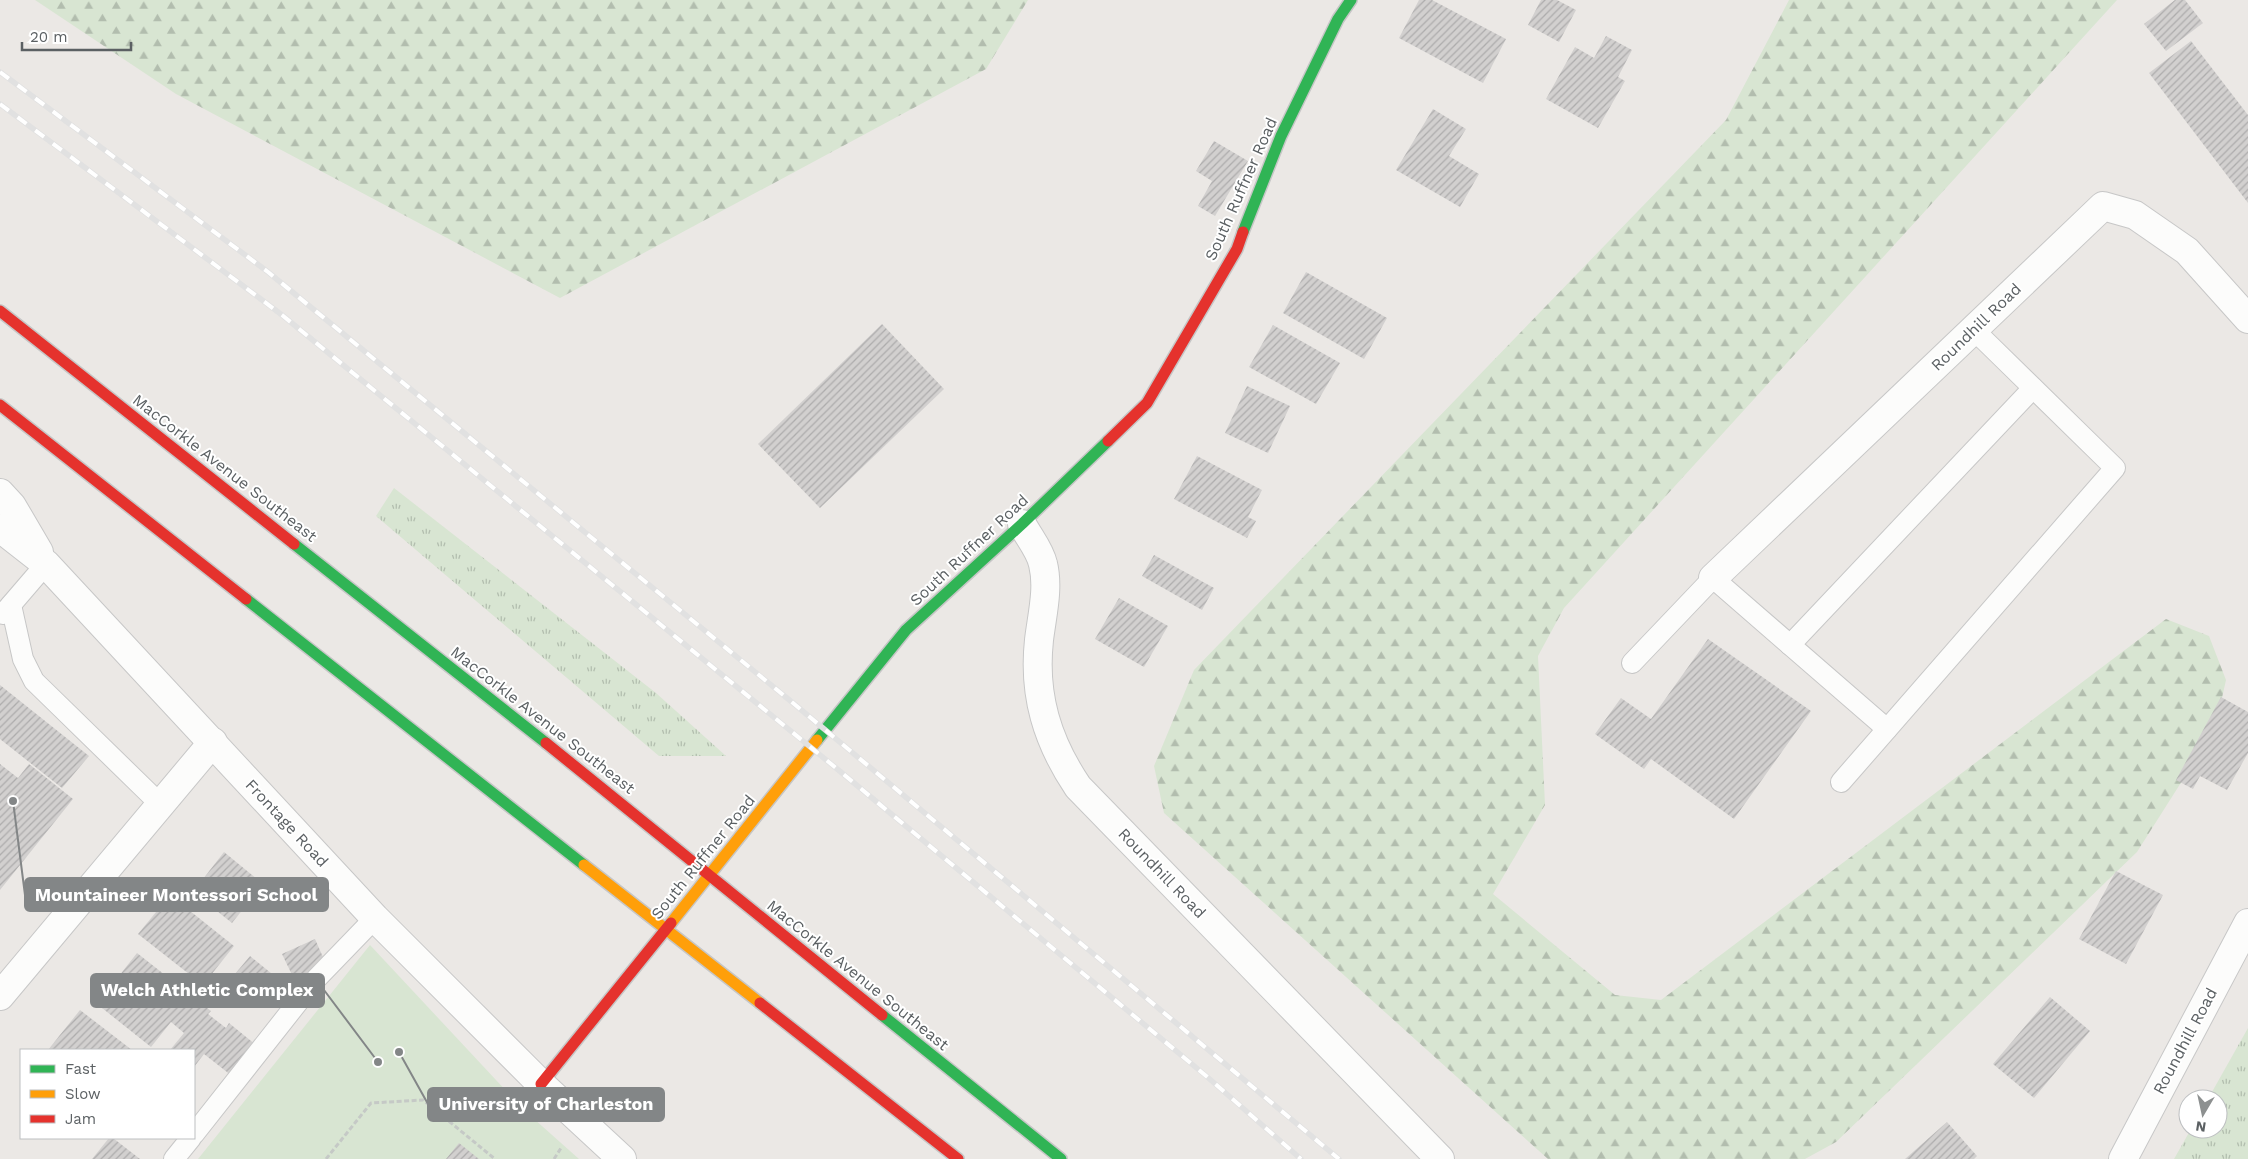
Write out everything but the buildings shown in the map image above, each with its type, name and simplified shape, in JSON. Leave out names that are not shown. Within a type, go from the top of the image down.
[{"type":"main road","name":"South Ruffner Road","points":[[541,1084],[906,630],[1022,524],[1147,403],[1236,249],[1281,136],[1338,19],[1351,0]]},
{"type":"main road","name":"MacCorkle Avenue Southeast","points":[[0,311],[661,834],[709,876],[1061,1159]]},
{"type":"main road","points":[[0,405],[958,1159]]},
{"type":"street","name":"Roundhill Road","points":[[1713,578],[2104,206],[2135,215],[2187,251],[2248,319]]},
{"type":"street","name":"Frontage Road","points":[[0,493],[12,506],[46,564]]},
{"type":"street","name":"Roundhill Road","points":[[1022,524],[1043,562],[1046,582],[1037,657],[1040,706],[1048,734],[1061,761],[1078,787],[1440,1159]]},
{"type":"street","name":"Frontage Road","points":[[0,528],[46,564],[375,918],[541,1084],[622,1159]]},
{"type":"street","points":[[0,996],[159,803],[212,742]]},
{"type":"street","name":"Roundhill Road","points":[[2122,1159],[2248,923]]},
{"type":"lane","points":[[1841,782],[2115,468],[1973,329]]},
{"type":"lane","points":[[1790,645],[2033,388]]},
{"type":"lane","points":[[46,564],[6,611],[23,659],[34,680],[159,803]]},
{"type":"lane","points":[[1632,663],[1713,578],[1888,729]]},
{"type":"lane","points":[[195,1133],[317,978],[375,918]]},
{"type":"lane","points":[[174,1159],[190,1139]]},
{"type":"path","points":[[326,1159],[371,1103],[423,1100],[495,1159]]},
{"type":"path","points":[[554,1159],[566,1141]]},
{"type":"green space","points":[[35,0],[1028,0],[986,69],[560,298],[176,94]]},
{"type":"green space","points":[[1789,0],[2117,0],[1564,608],[1538,656],[1545,805],[1493,894],[1615,995],[1661,1000],[2166,619],[2209,636],[2226,680],[2215,729],[2137,852],[1836,1142],[1805,1159],[1548,1159],[1164,813],[1154,766],[1194,670],[1726,120]]},
{"type":"green space","points":[[394,488],[656,693],[726,756],[659,756],[376,516]]},
{"type":"green space","points":[[370,945],[524,1110],[579,1159],[198,1159]]},
{"type":"green space","points":[[2248,1028],[2248,1159],[2174,1159],[2185,1139],[2228,1139],[2228,1089],[2214,1089]]},
{"type":"railway","points":[[0,72],[268,272],[793,703],[1339,1159]]},
{"type":"railway","points":[[0,104],[282,315],[836,768],[1205,1075],[1301,1159]]},
{"type":"traffic: fast","points":[[1243,232],[1281,136],[1338,19],[1351,0]]},
{"type":"traffic: fast","points":[[817,740],[906,630],[1022,524],[1108,441]]},
{"type":"traffic: fast","points":[[294,544],[546,743]]},
{"type":"traffic: fast","points":[[246,599],[584,865]]},
{"type":"traffic: fast","points":[[882,1015],[1061,1159]]},
{"type":"traffic: slow","points":[[671,923],[817,740]]},
{"type":"traffic: slow","points":[[584,865],[760,1003]]},
{"type":"traffic: jam","points":[[1108,441],[1147,403],[1237,249],[1243,232]]},
{"type":"traffic: jam","points":[[0,311],[294,544]]},
{"type":"traffic: jam","points":[[0,405],[246,599]]},
{"type":"traffic: jam","points":[[546,743],[882,1015]]},
{"type":"traffic: jam","points":[[541,1084],[671,923]]},
{"type":"traffic: jam","points":[[760,1003],[958,1159]]},
{"type":"place","name":"Mountaineer Montessori School","points":[[13,801]]},
{"type":"place","name":"University of Charleston","points":[[399,1052]]},
{"type":"place","name":"Welch Athletic Complex","points":[[378,1062]]}]
